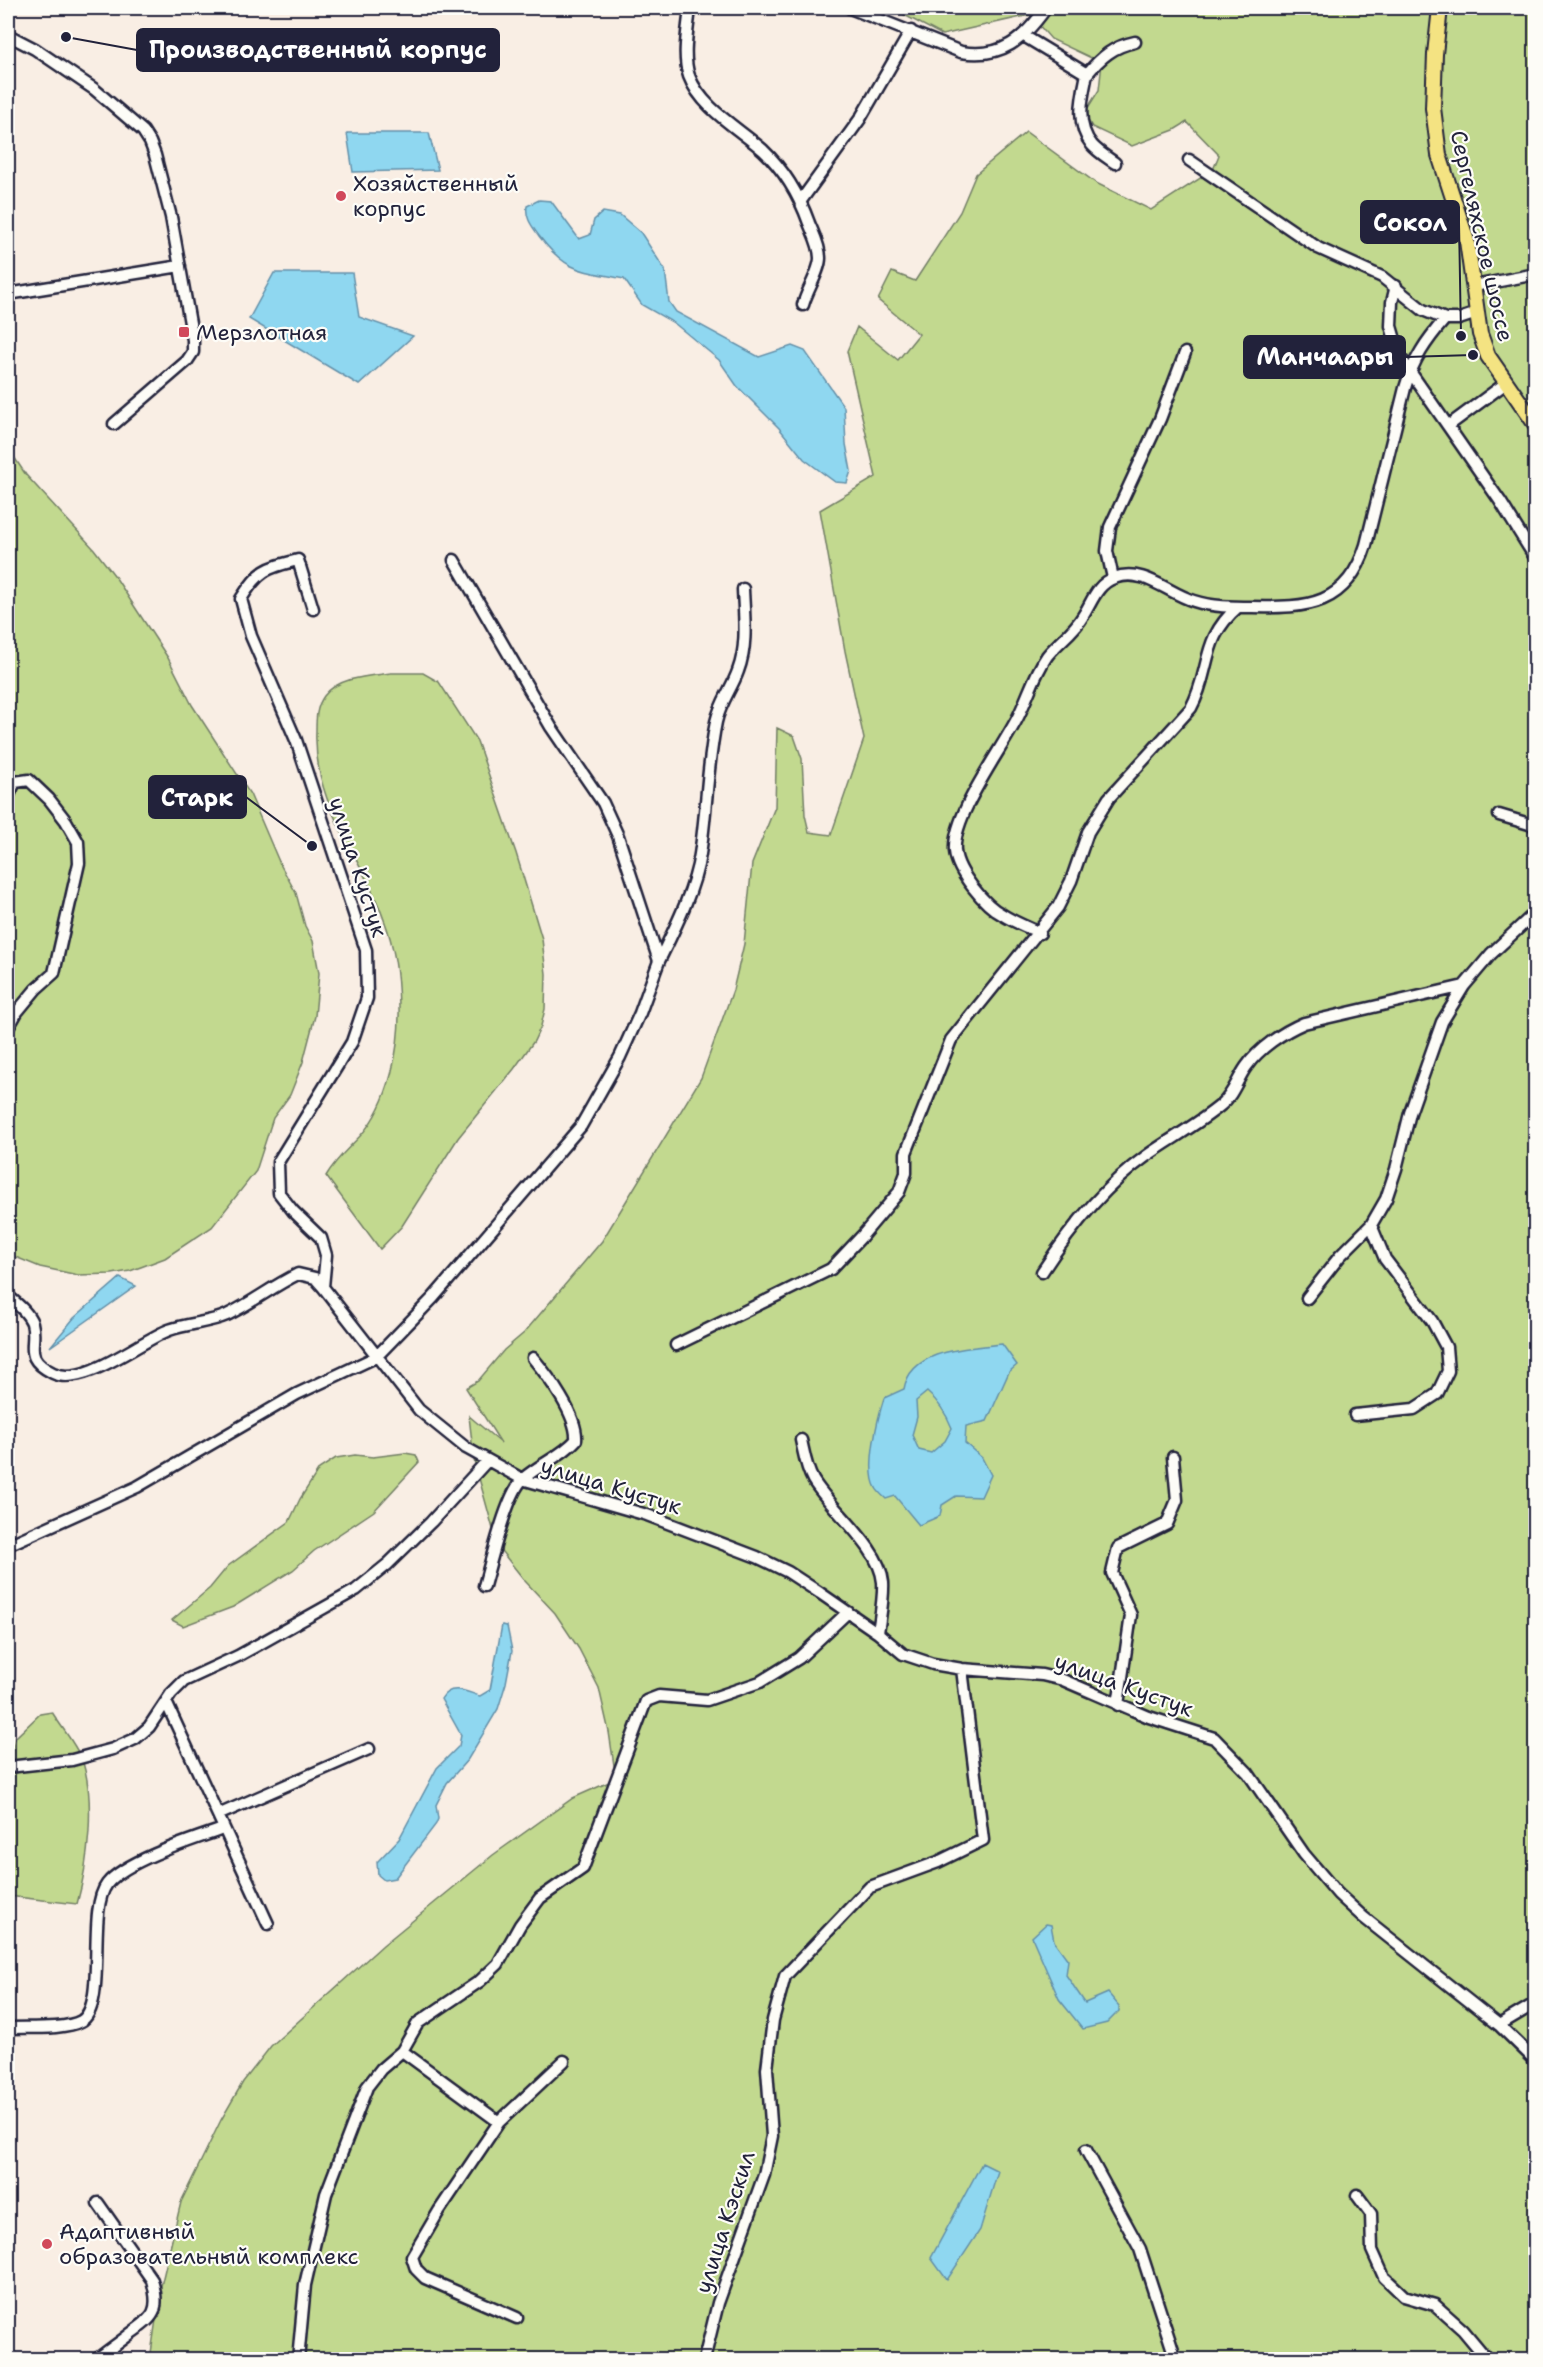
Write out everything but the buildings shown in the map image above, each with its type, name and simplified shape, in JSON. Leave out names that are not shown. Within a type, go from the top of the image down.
[{"type":"main road","name":"Сергеляхское шоссе","points":[[1440,8],[1433,108],[1439,155],[1467,241],[1480,334],[1488,356],[1536,425]]},
{"type":"street","points":[[690,8],[686,52],[688,73],[694,87],[705,101],[773,160],[790,181],[819,247],[820,258],[803,305]]},
{"type":"street","points":[[850,8],[961,52],[978,55],[995,51],[1024,36],[1046,8]]},
{"type":"street","points":[[800,202],[860,119],[911,31]]},
{"type":"street","points":[[8,35],[35,49],[94,89],[142,131],[155,155],[180,266],[193,352],[187,361],[114,424]]},
{"type":"street","points":[[1024,36],[1087,74]]},
{"type":"street","points":[[1115,163],[1092,145],[1082,126],[1081,102],[1087,74],[1098,61],[1121,44],[1135,42]]},
{"type":"street","points":[[1188,160],[1317,248],[1372,272],[1396,286],[1423,310],[1445,319],[1459,319],[1477,313]]},
{"type":"street","points":[[8,294],[180,266]]},
{"type":"street","points":[[1474,286],[1536,274]]},
{"type":"street","points":[[1396,286],[1392,302],[1391,326],[1400,357],[1500,501],[1536,559]]},
{"type":"street","points":[[1040,933],[1002,915],[986,902],[960,866],[955,843],[973,795],[1016,721],[1038,671],[1047,657],[1079,622],[1096,592],[1113,578],[1130,575],[1141,577],[1193,601],[1238,607],[1307,606],[1322,601],[1343,588],[1362,560],[1409,373],[1420,351],[1445,319]]},
{"type":"street","points":[[1113,578],[1107,551],[1110,527],[1160,419],[1185,353]]},
{"type":"street","points":[[1448,426],[1506,383]]},
{"type":"street","name":"улица Кустук","points":[[313,609],[298,560],[267,567],[251,582],[241,599],[251,636],[296,740],[366,950],[367,998],[352,1042],[278,1162],[279,1193],[293,1211],[321,1238],[326,1255],[323,1287],[419,1410],[443,1431],[487,1461],[522,1479],[647,1515],[757,1557],[788,1572],[879,1633],[903,1654],[933,1664],[962,1669],[1042,1675],[1063,1680],[1118,1705],[1214,1738],[1248,1773],[1304,1854],[1338,1894],[1371,1924],[1499,2025],[1536,2061]]},
{"type":"street","points":[[454,560],[551,727],[603,804],[618,836],[658,961]]},
{"type":"street","points":[[8,1545],[137,1487],[297,1394],[376,1357],[433,1298],[580,1126],[620,1057],[640,1013],[658,961],[678,921],[700,856],[710,750],[717,715],[738,673],[742,656],[745,636],[743,589]]},
{"type":"street","points":[[675,1345],[831,1269],[899,1192],[906,1173],[906,1153],[951,1040],[1059,907],[1071,881],[1085,839],[1109,798],[1191,708],[1198,696],[1213,638],[1225,618],[1238,607]]},
{"type":"street","points":[[8,797],[15,782],[29,780],[49,799],[66,821],[78,842],[79,863],[54,974],[36,989],[17,1012],[8,1028]]},
{"type":"street","points":[[1499,815],[1536,826]]},
{"type":"street","points":[[1307,1298],[1340,1256],[1371,1225],[1386,1199],[1410,1113],[1442,1022],[1464,986],[1491,954],[1536,912]]},
{"type":"street","points":[[1042,1272],[1066,1235],[1105,1191],[1145,1157],[1189,1129],[1223,1103],[1236,1087],[1246,1067],[1259,1052],[1290,1028],[1464,986]]},
{"type":"street","points":[[1355,1415],[1414,1408],[1437,1394],[1448,1371],[1446,1347],[1432,1321],[1385,1259],[1371,1225]]},
{"type":"street","points":[[8,1296],[32,1322],[31,1347],[36,1359],[54,1374],[65,1377],[82,1374],[169,1330],[223,1317],[298,1274],[315,1278],[323,1287]]},
{"type":"street","points":[[484,1586],[509,1502],[522,1479],[564,1451],[576,1440],[577,1432],[559,1395],[546,1373],[533,1358]]},
{"type":"street","points":[[801,1440],[811,1478],[878,1563],[883,1581],[879,1633]]},
{"type":"street","points":[[1118,1705],[1131,1615],[1112,1573],[1118,1548],[1167,1524],[1177,1500],[1173,1457]]},
{"type":"street","points":[[8,1767],[72,1760],[113,1749],[135,1739],[149,1726],[171,1694],[184,1681],[238,1656],[275,1633],[356,1590],[388,1564],[431,1522],[487,1461]]},
{"type":"street","points":[[298,2360],[305,2285],[326,2194],[367,2087],[381,2069],[402,2051],[418,2024],[480,1981],[498,1964],[520,1925],[540,1898],[583,1868],[646,1701],[659,1696],[707,1700],[760,1682],[799,1658],[848,1612]]},
{"type":"street","name":"улица Кэскил","points":[[704,2360],[718,2303],[764,2175],[772,2136],[767,2069],[773,2020],[785,1976],[870,1887],[938,1862],[983,1840],[962,1669]]},
{"type":"street","points":[[166,1702],[268,1924]]},
{"type":"street","points":[[218,1815],[369,1749]]},
{"type":"street","points":[[8,2028],[70,2025],[81,2022],[89,2014],[94,1993],[99,1920],[103,1892],[107,1883],[156,1853],[223,1829]]},
{"type":"street","points":[[1499,2025],[1536,2003]]},
{"type":"street","points":[[402,2051],[499,2122]]},
{"type":"street","points":[[517,2318],[425,2278],[416,2269],[412,2257],[439,2211],[499,2122],[564,2061]]},
{"type":"street","points":[[1086,2150],[1140,2249],[1176,2360]]},
{"type":"street","points":[[1357,2195],[1371,2214],[1372,2250],[1384,2277],[1404,2296],[1435,2305],[1463,2330],[1488,2360]]},
{"type":"street","points":[[96,2360],[150,2320],[155,2310],[156,2294],[152,2280],[98,2203]]},
{"type":"green space","points":[[891,8],[1535,8],[1535,2359],[150,2360],[161,2286],[181,2202],[221,2120],[243,2082],[271,2046],[383,1945],[493,1855],[573,1798],[616,1779],[599,1688],[579,1649],[555,1613],[498,1547],[474,1460],[469,1416],[501,1443],[466,1388],[478,1381],[504,1350],[524,1333],[602,1241],[701,1078],[733,990],[744,944],[752,864],[775,807],[777,728],[794,736],[802,759],[805,815],[809,832],[831,835],[864,739],[845,651],[820,510],[876,477],[847,351],[857,327],[898,360],[919,334],[878,300],[892,272],[915,281],[960,212],[976,174],[1026,132],[1096,183],[1151,210],[1213,170],[1219,155],[1187,122],[1174,130],[1132,146],[1092,127],[1084,114],[1099,90],[1102,63],[1051,39],[1030,15],[942,35]]},
{"type":"green space","points":[[8,448],[26,475],[94,549],[114,575],[168,658],[192,705],[250,794],[280,864],[296,893],[305,926],[313,941],[319,973],[315,1016],[303,1062],[290,1095],[273,1118],[256,1171],[212,1227],[165,1258],[130,1271],[112,1274],[78,1275],[40,1267],[8,1254]]},
{"type":"green space","points":[[391,673],[423,673],[439,682],[477,741],[516,853],[542,939],[546,974],[545,1009],[534,1041],[458,1138],[402,1226],[380,1249],[326,1176],[371,1122],[386,1091],[398,1039],[397,972],[383,917],[339,827],[322,782],[317,758],[316,727],[319,704],[330,690],[354,678]]},
{"type":"green space","points":[[405,1453],[416,1455],[419,1462],[374,1511],[314,1551],[293,1570],[233,1607],[183,1626],[172,1620],[210,1588],[228,1566],[289,1522],[319,1469],[336,1458]]},
{"type":"green space","points":[[52,1712],[82,1760],[89,1794],[87,1851],[77,1904],[8,1896],[8,1796],[10,1761],[15,1738],[40,1714]]},
{"type":"water","points":[[347,133],[429,133],[438,170],[353,172]]},
{"type":"water","points":[[539,200],[551,201],[579,239],[590,235],[594,220],[603,212],[620,215],[641,233],[665,270],[669,302],[676,312],[759,357],[792,346],[805,351],[844,407],[846,444],[851,471],[847,483],[835,482],[804,459],[779,428],[737,386],[719,360],[674,323],[642,305],[624,279],[576,268],[558,257],[539,236],[528,218],[527,206]]},
{"type":"water","points":[[274,273],[352,273],[359,317],[413,336],[359,385],[249,319]]},
{"type":"water","points":[[120,1278],[136,1286],[50,1347],[74,1318]]},
{"type":"water","points":[[1002,1344],[1017,1365],[1009,1372],[987,1421],[966,1426],[965,1443],[982,1458],[991,1475],[981,1497],[956,1496],[942,1505],[940,1516],[919,1525],[895,1496],[886,1499],[876,1488],[873,1480],[872,1457],[884,1398],[904,1389],[909,1375],[918,1365],[930,1358],[959,1349]],"holes":[[[927,1392],[942,1408],[952,1428],[945,1441],[931,1453],[919,1450],[912,1435],[917,1417],[916,1401]]]},
{"type":"water","points":[[502,1625],[507,1626],[512,1651],[498,1709],[468,1759],[447,1783],[436,1805],[438,1819],[436,1824],[395,1878],[384,1880],[378,1875],[377,1862],[399,1839],[437,1768],[459,1746],[461,1735],[441,1699],[449,1691],[454,1690],[480,1696],[490,1690]]},
{"type":"water","points":[[1046,1924],[1051,1925],[1054,1941],[1068,1960],[1066,1975],[1085,2003],[1108,1993],[1119,2006],[1119,2011],[1107,2023],[1083,2029],[1059,1999],[1032,1937]]},
{"type":"water","points":[[982,2163],[998,2171],[980,2230],[947,2280],[931,2258]]},
{"type":"place","name":"Производственный корпус","points":[[66,37]]},
{"type":"place","name":"Хозяйственный корпус","points":[[341,196]]},
{"type":"place","name":"Мерзлотная","points":[[184,332]]},
{"type":"place","name":"Сокол","points":[[1461,336]]},
{"type":"place","name":"Манчаары","points":[[1473,355]]},
{"type":"place","name":"Старк","points":[[312,846]]},
{"type":"place","name":"Адаптивный образовательный комплекс","points":[[47,2244]]}]
